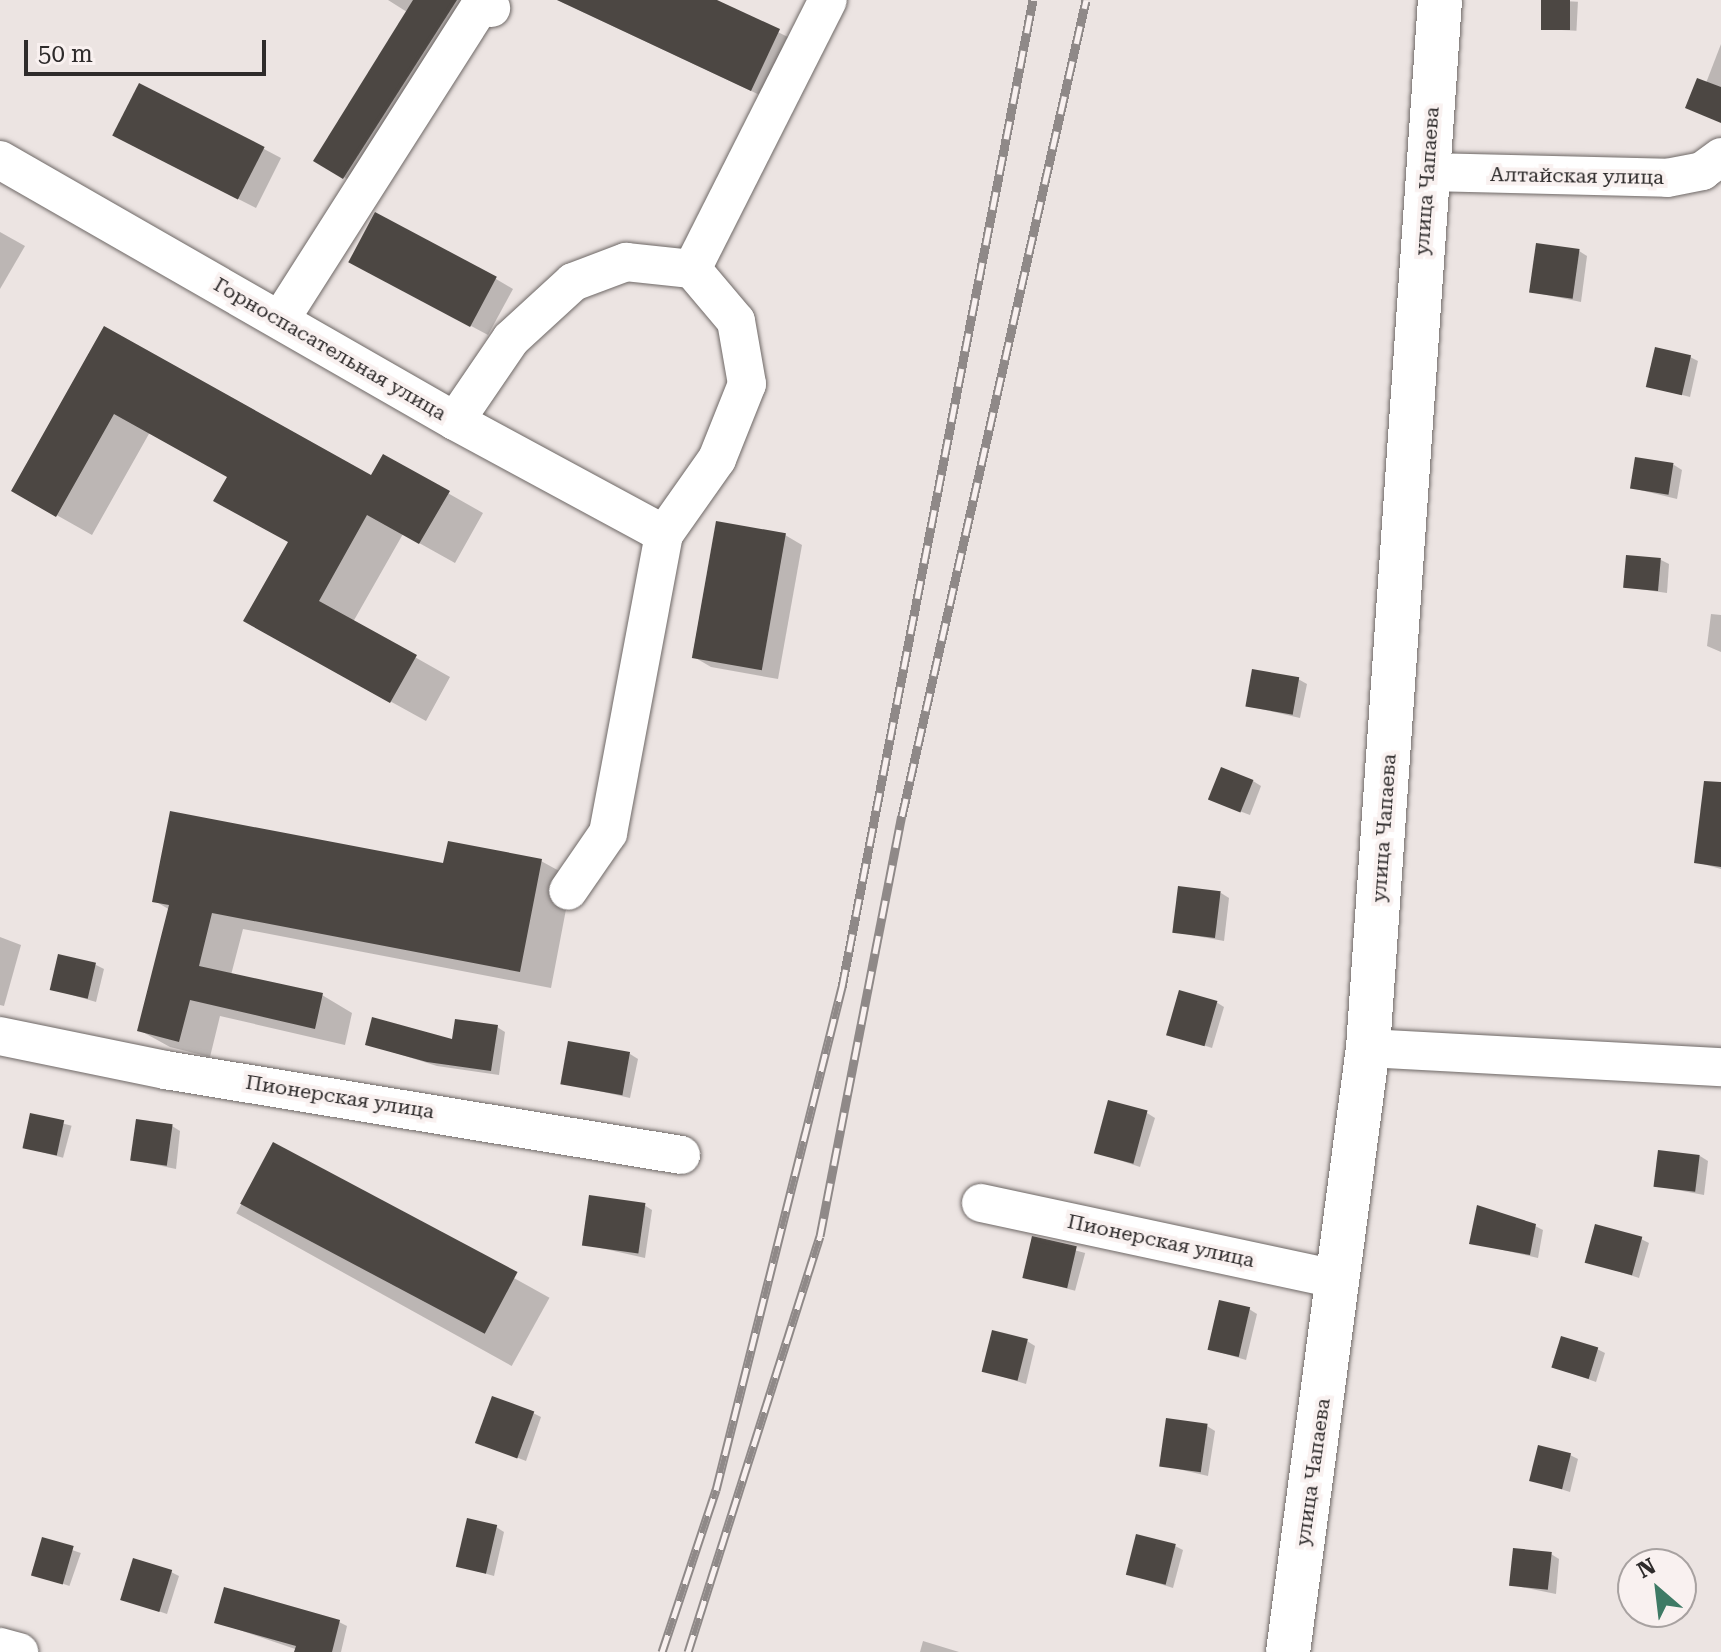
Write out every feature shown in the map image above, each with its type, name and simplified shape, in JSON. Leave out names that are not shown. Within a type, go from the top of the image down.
[{"type":"street","points":[[692,269],[828,0]]},
{"type":"street","name":"улица Чапаева","points":[[1288,1652],[1340,1280],[1368,1048],[1440,0]]},
{"type":"street","points":[[280,320],[481,4],[491,8]]},
{"type":"street","name":"Алтайская улица","points":[[1428,172],[1667,178],[1702,171],[1721,157]]},
{"type":"street","name":"Горноспасательная улица","points":[[0,160],[455,421],[664,534]]},
{"type":"street","points":[[455,421],[511,339],[573,282],[626,262],[692,269],[736,321],[747,384],[717,459],[664,534],[608,833],[568,891]]},
{"type":"street","name":"Пионерская улица","points":[[0,1036],[165,1070],[681,1155]]},
{"type":"street","points":[[1368,1048],[1721,1067]]},
{"type":"street","name":"Пионерская улица","points":[[981,1203],[1340,1280]]},
{"type":"street","points":[[0,1647],[19,1652]]},
{"type":"building","points":[[413,0],[457,0],[343,179],[313,161]]},
{"type":"building","points":[[557,0],[717,0],[780,29],[751,91]]},
{"type":"building","points":[[1541,0],[1570,0],[1570,30],[1541,30]]},
{"type":"building","points":[[1697,78],[1721,87],[1721,123],[1685,108]]},
{"type":"building","points":[[139,83],[265,147],[238,200],[112,136]]},
{"type":"building","points":[[375,212],[497,277],[470,327],[348,262]]},
{"type":"building","points":[[1536,243],[1580,249],[1573,299],[1529,293]]},
{"type":"building","points":[[104,326],[371,475],[383,454],[450,491],[419,544],[367,515],[319,601],[417,655],[390,703],[243,621],[288,542],[213,501],[227,477],[114,414],[56,517],[11,491]]},
{"type":"building","points":[[1655,347],[1691,355],[1682,395],[1646,387]]},
{"type":"building","points":[[1635,457],[1674,463],[1669,495],[1630,489]]},
{"type":"building","points":[[716,521],[786,533],[762,670],[692,658]]},
{"type":"building","points":[[1626,555],[1661,558],[1658,591],[1623,588]]},
{"type":"building","points":[[1252,669],[1299,677],[1293,715],[1245,706]]},
{"type":"building","points":[[1221,767],[1253,780],[1240,813],[1208,799]]},
{"type":"building","points":[[1704,781],[1721,782],[1721,867],[1694,863]]},
{"type":"building","points":[[170,811],[443,863],[448,841],[542,859],[520,972],[212,913],[199,966],[323,993],[315,1029],[190,1000],[179,1042],[137,1031],[169,905],[152,902]]},
{"type":"building","points":[[1178,886],[1221,891],[1215,938],[1172,933]]},
{"type":"building","points":[[58,954],[96,963],[88,999],[50,990]]},
{"type":"building","points":[[1179,990],[1217,1001],[1204,1046],[1166,1035]]},
{"type":"building","points":[[372,1017],[452,1039],[455,1019],[498,1025],[491,1071],[427,1062],[365,1045]]},
{"type":"building","points":[[568,1041],[630,1052],[622,1095],[560,1084]]},
{"type":"building","points":[[1108,1100],[1148,1111],[1133,1164],[1094,1153]]},
{"type":"building","points":[[30,1113],[64,1120],[57,1155],[23,1148]]},
{"type":"building","points":[[136,1119],[173,1124],[167,1166],[130,1161]]},
{"type":"building","points":[[273,1142],[518,1272],[485,1334],[240,1204]]},
{"type":"building","points":[[1658,1150],[1700,1155],[1695,1192],[1653,1187]]},
{"type":"building","points":[[589,1195],[645,1203],[638,1253],[582,1246]]},
{"type":"building","points":[[1477,1205],[1536,1224],[1530,1255],[1469,1244]]},
{"type":"building","points":[[1595,1224],[1642,1237],[1632,1275],[1585,1263]]},
{"type":"building","points":[[1032,1236],[1077,1246],[1067,1288],[1022,1278]]},
{"type":"building","points":[[1219,1300],[1250,1307],[1239,1357],[1208,1350]]},
{"type":"building","points":[[992,1330],[1028,1339],[1017,1381],[982,1372]]},
{"type":"building","points":[[1561,1336],[1598,1347],[1589,1379],[1551,1368]]},
{"type":"building","points":[[492,1396],[534,1411],[517,1458],[475,1443]]},
{"type":"building","points":[[1166,1418],[1208,1424],[1201,1472],[1159,1467]]},
{"type":"building","points":[[1538,1445],[1571,1453],[1562,1489],[1529,1481]]},
{"type":"building","points":[[467,1518],[497,1525],[486,1574],[456,1567]]},
{"type":"building","points":[[1136,1534],[1176,1544],[1166,1585],[1126,1575]]},
{"type":"building","points":[[42,1537],[74,1546],[63,1585],[31,1575]]},
{"type":"building","points":[[1513,1548],[1552,1552],[1548,1590],[1509,1586]]},
{"type":"building","points":[[133,1558],[172,1570],[159,1612],[120,1600]]},
{"type":"building","points":[[224,1587],[340,1620],[332,1652],[294,1652],[296,1646],[214,1623]]},
{"type":"railway","points":[[662,1652],[716,1490],[842,987],[1033,0]]},
{"type":"railway","points":[[688,1652],[820,1236],[902,816],[1086,0]]}]
